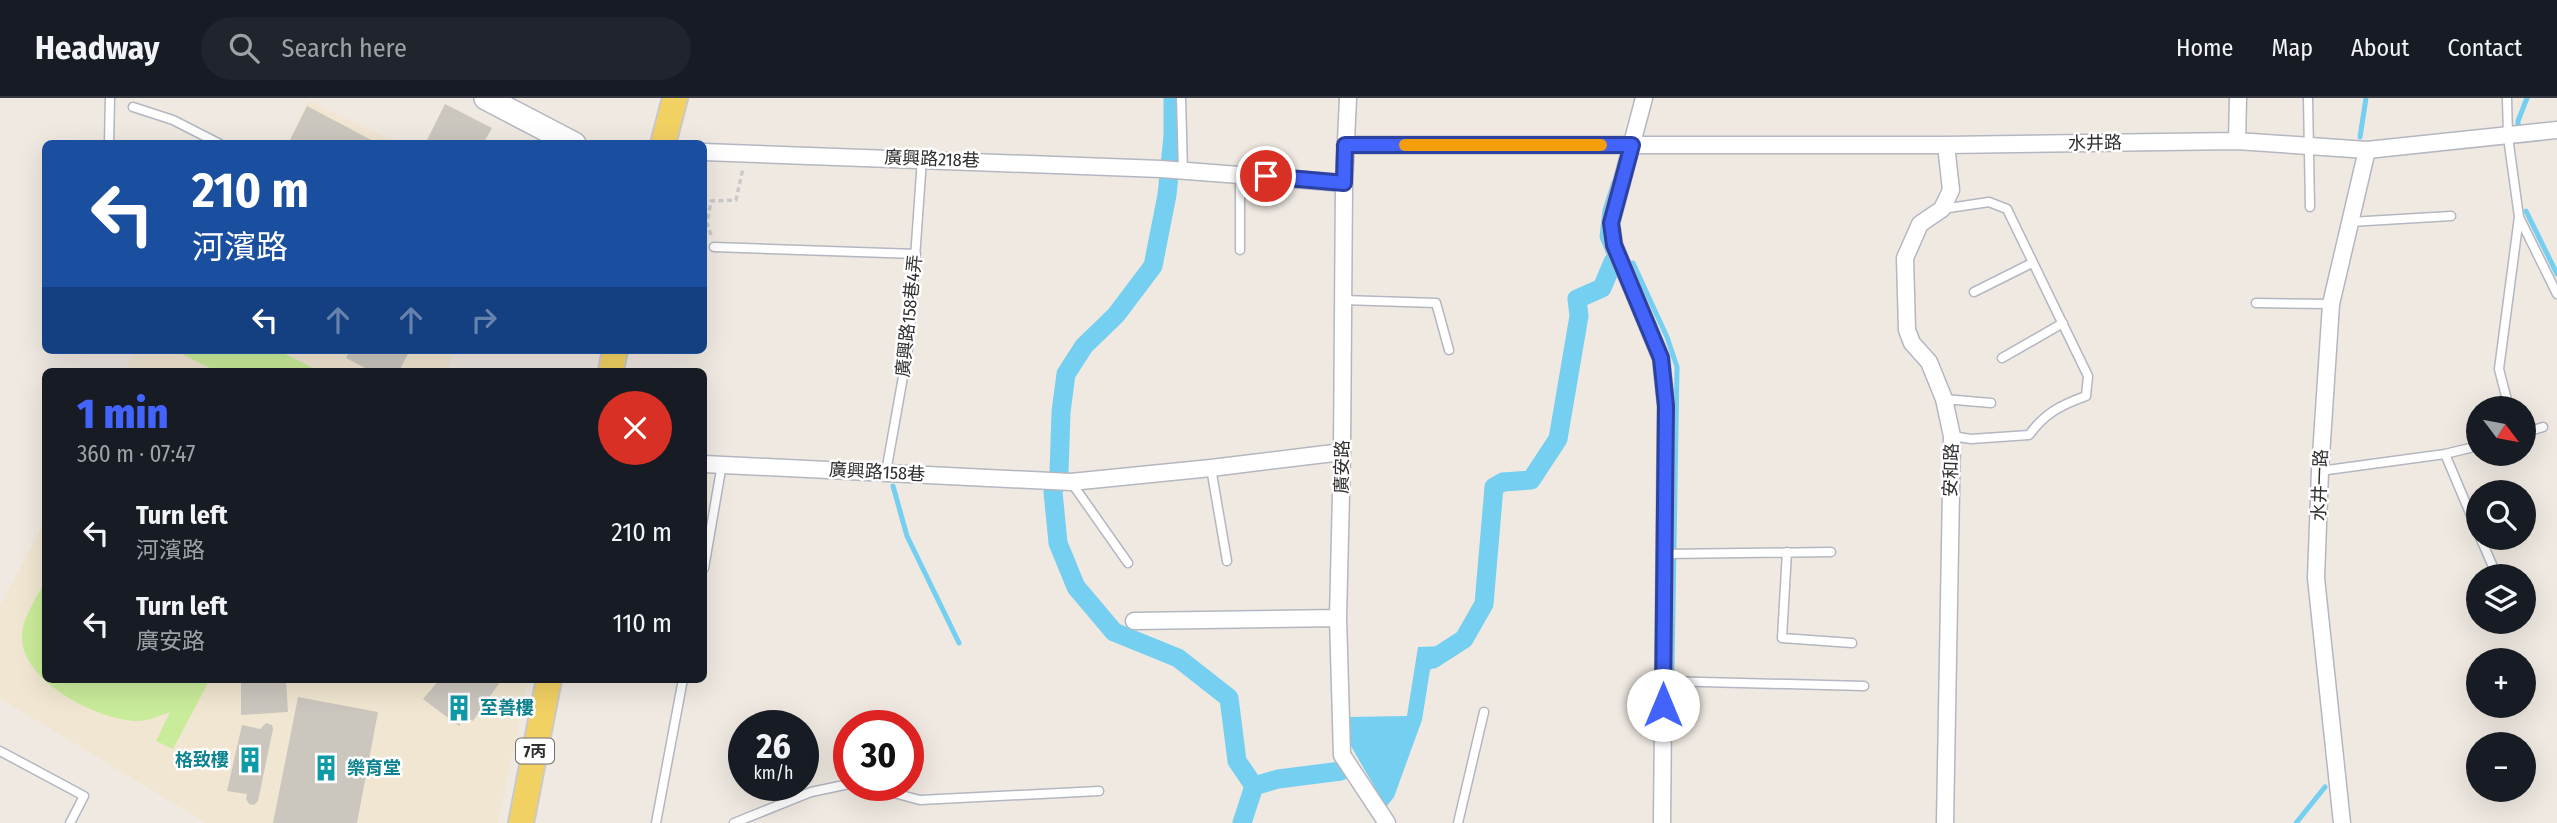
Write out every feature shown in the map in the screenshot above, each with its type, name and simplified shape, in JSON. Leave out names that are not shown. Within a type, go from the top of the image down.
[{"type":"main road","points":[[664,140],[675,98]]},
{"type":"main road","name":"7丙","points":[[521,823],[548,683]]},
{"type":"street","points":[[486,98],[566,140]]},
{"type":"street","name":"廣安路","points":[[1348,98],[1344,183],[1338,618],[1342,755],[1387,823]]},
{"type":"street","points":[[1644,98],[1611,223],[1614,245],[1661,358],[1666,406],[1662,823]]},
{"type":"street","points":[[2237,141],[2238,98]]},
{"type":"street","name":"水井路","points":[[1345,145],[1946,145],[2237,141],[2367,150],[2557,130]]},
{"type":"street","points":[[1942,209],[1951,190],[1946,145]]},
{"type":"street","name":"水井一路","points":[[2342,823],[2316,578],[2331,304],[2367,150]]},
{"type":"street","name":"廣興路218巷","points":[[707,152],[1182,171]]},
{"type":"street","points":[[1182,171],[1240,173],[1344,183]]},
{"type":"street","name":"安和路","points":[[1942,209],[1920,224],[1905,258],[1907,330],[1912,343],[1928,362],[1944,399],[1952,436],[1945,823]]},
{"type":"street","points":[[1071,482],[1342,452]]},
{"type":"street","name":"廣興路158巷","points":[[707,464],[1071,482]]},
{"type":"street","points":[[1134,621],[1338,618]]},
{"type":"lane","points":[[109,140],[110,98]]},
{"type":"lane","points":[[1181,98],[1182,171]]},
{"type":"lane","points":[[2308,98],[2310,207]]},
{"type":"lane","points":[[2506,396],[2499,369],[2519,217],[2508,136],[2508,98]]},
{"type":"lane","points":[[133,107],[173,120],[212,140]]},
{"type":"lane","name":"廣興路158巷4弄","points":[[886,472],[909,343],[922,159]]},
{"type":"lane","points":[[1240,173],[1240,250]]},
{"type":"lane","points":[[1942,209],[1989,202],[2007,209],[2088,376],[2086,396],[2057,407],[2040,419],[2029,435],[1971,439],[1952,436]]},
{"type":"lane","points":[[2350,222],[2451,216]]},
{"type":"lane","points":[[2519,217],[2557,294]]},
{"type":"lane","points":[[714,247],[916,254]]},
{"type":"lane","points":[[1974,292],[2032,263]]},
{"type":"lane","points":[[1343,300],[1436,303],[1448,350]]},
{"type":"lane","points":[[2256,303],[2331,304]]},
{"type":"lane","points":[[2002,358],[2063,323]]},
{"type":"lane","points":[[1944,399],[1991,403]]},
{"type":"lane","points":[[2536,429],[2543,427]]},
{"type":"lane","points":[[2320,471],[2466,449]]},
{"type":"lane","points":[[2445,454],[2466,504]]},
{"type":"lane","points":[[707,550],[722,463]]},
{"type":"lane","points":[[1212,468],[1227,561]]},
{"type":"lane","points":[[1071,482],[1128,563]]},
{"type":"lane","points":[[1787,552],[1782,638],[1852,643]]},
{"type":"lane","points":[[1664,554],[1831,552]]},
{"type":"lane","points":[[1663,681],[1864,686]]},
{"type":"lane","points":[[656,823],[682,683]]},
{"type":"lane","points":[[1458,823],[1484,712]]},
{"type":"lane","points":[[0,751],[84,796],[70,823]]},
{"type":"lane","points":[[734,823],[801,796],[833,787]]},
{"type":"lane","points":[[924,800],[1098,791]]},
{"type":"path","points":[[714,247],[707,223],[711,201],[736,200],[746,153]]},
{"type":"shaded area","points":[[308,100],[391,140],[290,140]]},
{"type":"shaded area","points":[[134,354],[453,354],[447,368],[127,368]]},
{"type":"shaded area","points":[[42,526],[42,683],[527,683],[498,823],[206,823],[0,698],[0,606]]},
{"type":"green space","points":[[182,354],[285,354],[313,368],[210,368]]},
{"type":"green space","points":[[42,587],[42,677],[25,652],[22,635],[28,614]]},
{"type":"green space","points":[[47,683],[208,683],[173,749],[156,741],[170,712],[134,721],[100,713]]},
{"type":"water","points":[[1466,645],[1430,670],[1422,720],[1394,797],[1386,807],[1351,746],[1350,717],[1407,716],[1418,647]]},
{"type":"building","points":[[445,104],[492,128],[485,140],[427,140]]},
{"type":"building","points":[[307,106],[371,140],[290,140]]},
{"type":"building","points":[[348,354],[408,354],[401,368],[365,368],[346,358]]},
{"type":"building","points":[[241,683],[286,683],[288,712],[241,715]]},
{"type":"building","name":"至善樓","points":[[437,683],[499,683],[473,721],[465,716],[459,726],[423,699]]},
{"type":"building","name":"樂育堂","points":[[298,697],[378,712],[357,823],[273,823]]},
{"type":"building","name":"格致樓","points":[[266,723],[272,725],[273,729],[258,801],[254,805],[249,804],[247,794],[227,791],[242,725],[260,729]]},
{"type":"waterway","points":[[1173,98],[1173,136],[1167,195],[1153,266],[1116,315],[1084,346],[1066,374],[1061,412],[1059,473],[1053,492],[1058,543],[1076,587],[1114,632],[1178,658],[1229,698],[1237,761],[1254,786]]},
{"type":"waterway","points":[[2360,137],[2366,98]]},
{"type":"waterway","points":[[2518,129],[2518,121],[2527,98]]},
{"type":"waterway","points":[[1609,254],[1602,237],[1605,210],[1614,182]]},
{"type":"waterway","points":[[2526,211],[2557,274]]},
{"type":"waterway","points":[[1433,659],[1464,639],[1484,604],[1494,487],[1503,482],[1531,480],[1558,439],[1579,316],[1577,299],[1602,288],[1613,262]]},
{"type":"waterway","points":[[1624,263],[1633,263],[1667,337],[1677,367],[1671,725]]},
{"type":"waterway","points":[[893,486],[907,536],[959,643]]},
{"type":"waterway","points":[[1254,786],[1278,779],[1341,771]]},
{"type":"waterway","points":[[1242,823],[1254,786]]},
{"type":"waterway","points":[[2296,823],[2325,787]]},
{"type":"slow traffic","points":[[1405,145],[1601,145]]},
{"type":"place","name":"至善樓","points":[[459,708]]},
{"type":"place","name":"格致樓","points":[[250,760]]},
{"type":"place","name":"樂育堂","points":[[326,768]]},
{"type":"route","points":[[1266,176],[1344,183],[1345,145],[1632,145],[1611,223],[1614,245],[1661,358],[1666,406],[1663,705]]}]
